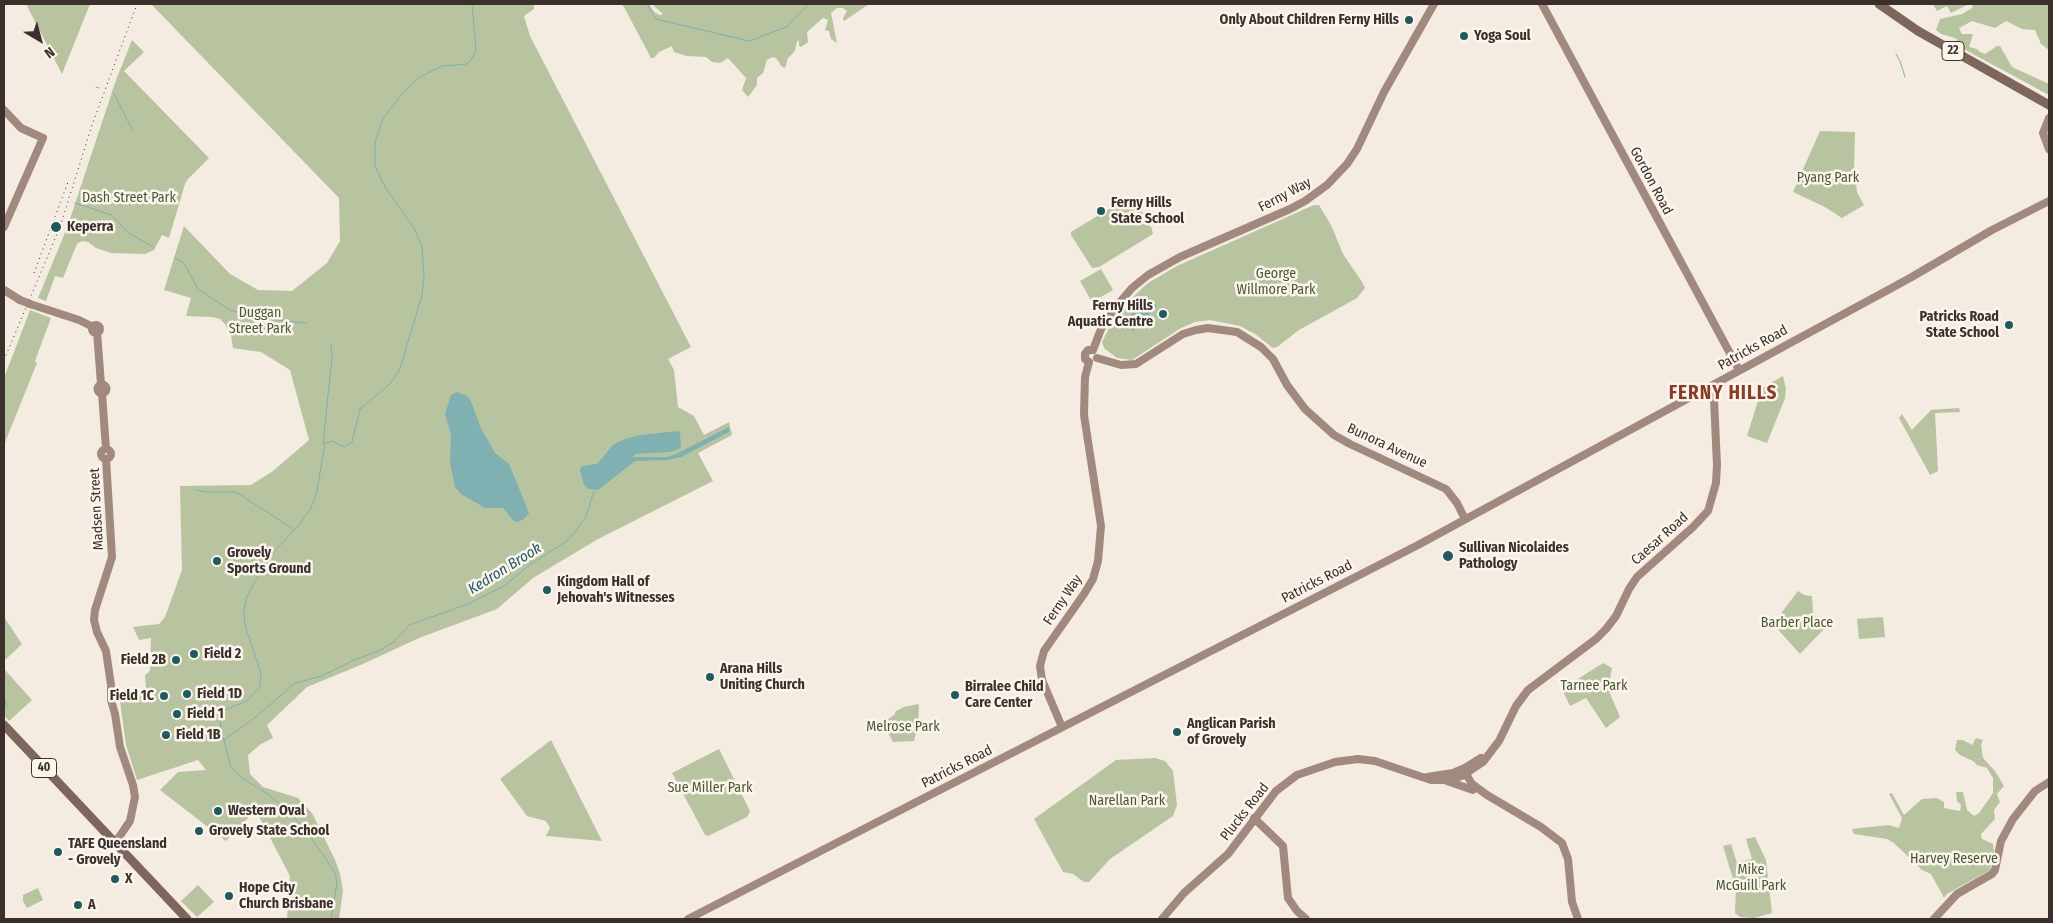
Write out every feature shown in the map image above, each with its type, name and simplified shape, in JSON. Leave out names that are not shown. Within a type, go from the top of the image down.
[{"type":"main road","name":"22","points":[[1879,4],[1918,31],[2049,105]]},
{"type":"main road","name":"40","points":[[4,726],[186,919]]},
{"type":"street","name":"Ferny Way","points":[[1062,727],[1042,680],[1040,666],[1044,650],[1084,594],[1093,578],[1098,561],[1101,526],[1084,415],[1084,386],[1089,362],[1085,359],[1085,354],[1088,350],[1093,350],[1101,329],[1114,309],[1132,288],[1148,275],[1180,257],[1290,209],[1327,185],[1347,164],[1357,150],[1384,92],[1434,4]]},
{"type":"street","name":"Gordon Road","points":[[1542,4],[1739,370]]},
{"type":"street","points":[[4,110],[21,128],[42,138],[4,227]]},
{"type":"street","points":[[2049,118],[2043,133],[2049,149]]},
{"type":"street","name":"Patricks Road","points":[[688,919],[1465,519],[1951,255],[1987,233],[2049,202]]},
{"type":"street","points":[[4,290],[20,300]]},
{"type":"street","points":[[4,295],[20,300]]},
{"type":"street","name":"Madsen Street","points":[[20,300],[79,320],[95,330],[101,384],[106,388],[102,393],[106,450],[109,450],[111,454],[106,459],[112,557],[95,610],[94,620],[97,632],[106,651],[111,700],[120,747],[133,785],[135,797],[130,821],[115,843]]},
{"type":"street","name":"Bunora Avenue","points":[[1098,358],[1122,365],[1129,365],[1142,361],[1183,334],[1196,330],[1208,328],[1237,332],[1261,347],[1273,359],[1287,385],[1305,408],[1334,434],[1350,444],[1446,490],[1457,503],[1465,519]]},
{"type":"street","points":[[1089,362],[1094,362],[1098,358],[1097,353],[1093,350]]},
{"type":"street","points":[[1713,402],[1722,380]]},
{"type":"street","name":"Caesar Road","points":[[1462,773],[1476,768],[1499,741],[1516,706],[1528,690],[1601,634],[1616,616],[1637,577],[1693,527],[1708,511],[1716,483],[1717,445],[1713,402],[1707,388]]},
{"type":"street","name":"Caesar Road","points":[[1462,773],[1486,756]]},
{"type":"street","name":"Plucks Road","points":[[1162,919],[1184,893],[1228,854],[1276,790],[1306,771],[1335,762],[1358,759],[1375,761],[1409,774],[1426,777],[1462,773]]},
{"type":"street","points":[[1476,768],[1474,781],[1476,789]]},
{"type":"street","points":[[1462,773],[1476,789]]},
{"type":"street","name":"Plucks Road","points":[[1426,777],[1431,780],[1445,780],[1462,773]]},
{"type":"street","points":[[1445,780],[1476,789],[1541,827],[1562,843],[1568,859],[1572,902],[1578,919]]},
{"type":"street","points":[[1934,919],[1952,898],[1992,874],[1997,864],[2001,841],[2013,819],[2035,791],[2049,782]]},
{"type":"street","points":[[1254,818],[1281,843],[1288,898],[1297,911],[1306,919]]},
{"type":"green space","points":[[26,4],[90,4],[62,74]]},
{"type":"green space","name":"Duggan Street Park","points":[[151,4],[534,4],[534,9],[524,16],[530,36],[691,347],[668,359],[674,370],[678,407],[694,416],[704,435],[729,422],[732,435],[698,453],[713,481],[598,539],[533,578],[497,609],[419,638],[307,687],[267,725],[273,738],[261,744],[248,755],[250,774],[263,787],[298,798],[312,813],[340,874],[343,891],[339,919],[287,919],[290,876],[255,809],[250,805],[250,816],[226,841],[160,790],[178,772],[206,770],[198,760],[137,780],[126,745],[119,694],[146,689],[145,675],[150,671],[151,638],[139,640],[133,627],[159,624],[165,617],[182,570],[180,486],[251,485],[273,471],[309,440],[290,370],[261,352],[233,348],[231,335],[220,319],[186,316],[191,298],[164,290],[184,226],[230,274],[258,290],[292,291],[327,263],[340,241],[339,198]]},
{"type":"green space","points":[[621,4],[649,4],[654,12],[660,15],[663,14],[652,4],[869,4],[844,21],[843,18],[847,11],[843,8],[837,8],[831,13],[837,43],[831,39],[829,31],[825,30],[828,20],[823,18],[807,32],[808,42],[801,47],[799,46],[799,41],[797,41],[795,51],[788,58],[785,68],[782,67],[776,58],[772,57],[767,60],[763,73],[757,78],[757,85],[748,97],[742,90],[746,78],[728,58],[720,63],[712,62],[706,57],[687,56],[674,52],[672,46],[651,58]]},
{"type":"green space","points":[[1933,4],[1969,4],[1951,13],[1947,6],[1937,11]]},
{"type":"green space","points":[[1973,4],[2049,4],[2049,50],[2041,44],[2035,30],[2022,29],[2006,21],[1995,28],[1972,21],[1959,28],[1962,34],[1973,34],[1969,47],[1980,52],[1985,54],[2000,46],[2012,67],[2049,84],[2049,95],[1960,47],[1956,44],[1957,39],[1941,34],[1936,30],[1940,19],[1962,14],[1972,8]]},
{"type":"green space","name":"Dash Street Park","points":[[132,40],[144,52],[124,71],[209,158],[185,184],[169,238],[162,235],[154,250],[145,254],[111,253],[82,241],[77,244],[63,278],[55,276],[46,301],[38,298],[67,228],[116,80]]},
{"type":"green space","name":"Pyang Park","points":[[1820,131],[1855,132],[1854,169],[1857,192],[1864,205],[1842,218],[1825,207],[1793,192]]},
{"type":"green space","points":[[1129,197],[1133,198],[1138,205],[1153,234],[1099,267],[1092,268],[1071,235],[1071,232]]},
{"type":"green space","name":"George Willmore Park","points":[[1314,205],[1319,205],[1332,227],[1343,254],[1365,288],[1357,298],[1299,330],[1273,348],[1255,334],[1240,326],[1210,320],[1195,322],[1181,328],[1132,360],[1117,358],[1104,348],[1102,342],[1109,328],[1133,297],[1148,283],[1177,266]]},
{"type":"green space","points":[[1101,269],[1113,290],[1092,302],[1080,281]]},
{"type":"green space","points":[[30,310],[51,318],[35,361],[37,363],[4,445],[4,378]]},
{"type":"green space","points":[[1783,376],[1786,389],[1785,398],[1767,443],[1747,436],[1762,388]]},
{"type":"green space","points":[[1959,408],[1960,412],[1935,413],[1938,471],[1930,475],[1899,418],[1902,414],[1912,430],[1931,410]]},
{"type":"green space","name":"Barber Place","points":[[1798,591],[1804,595],[1812,596],[1813,613],[1825,628],[1800,654],[1773,624]]},
{"type":"green space","points":[[4,617],[22,644],[4,661]]},
{"type":"green space","points":[[1883,617],[1885,637],[1859,639],[1857,619]]},
{"type":"green space","name":"Tarnee Park","points":[[1603,663],[1612,668],[1608,689],[1620,717],[1606,728],[1586,698],[1570,706],[1562,689]]},
{"type":"green space","points":[[4,669],[32,700],[9,721],[4,715]]},
{"type":"green space","name":"Melrose Park","points":[[918,704],[918,726],[914,741],[893,742],[883,723],[894,715],[896,711]]},
{"type":"green space","name":"Harvey Reserve","points":[[1976,738],[1983,740],[1981,745],[1983,758],[1995,771],[2004,786],[1997,794],[2000,802],[1994,810],[1995,819],[1981,834],[1982,839],[1993,844],[1994,851],[1990,870],[1947,894],[1944,898],[1931,874],[1922,870],[1894,843],[1887,839],[1854,834],[1852,829],[1888,825],[1899,828],[1902,818],[1889,794],[1892,793],[1904,815],[1922,799],[1937,798],[1944,802],[1944,808],[1960,811],[1961,805],[1957,801],[1956,792],[1963,792],[1967,810],[1974,816],[1979,813],[1993,793],[1993,778],[1987,768],[1977,765],[1955,750],[1957,740],[1963,740],[1972,745]]},
{"type":"green space","points":[[551,740],[602,841],[546,836],[550,828],[546,821],[527,816],[500,779]]},
{"type":"green space","name":"Sue Miller Park","points":[[719,749],[750,811],[747,817],[708,836],[705,835],[672,773]]},
{"type":"green space","name":"Narellan Park","points":[[1155,758],[1165,761],[1173,771],[1177,805],[1173,816],[1110,859],[1089,882],[1084,882],[1073,874],[1063,872],[1034,819],[1116,760]]},
{"type":"green space","name":"Mike McGuill Park","points":[[1755,837],[1766,860],[1772,913],[1754,918],[1740,917],[1735,913],[1736,889],[1723,846],[1731,844],[1737,863],[1752,859],[1746,839]]},
{"type":"green space","points":[[198,885],[214,902],[197,917],[181,901]]},
{"type":"green space","points":[[38,888],[43,900],[27,908],[23,901],[23,895]]},
{"type":"water","points":[[1148,297],[1157,306],[1133,331],[1124,322]]},
{"type":"water","points":[[457,392],[466,395],[470,399],[481,428],[495,453],[509,464],[529,513],[523,520],[515,522],[503,508],[485,508],[461,494],[455,487],[450,463],[451,435],[445,414],[451,395]]},
{"type":"water","points":[[729,427],[729,432],[681,457],[668,460],[635,461],[598,490],[588,489],[584,485],[580,470],[582,466],[597,464],[613,445],[622,440],[640,435],[678,431],[680,432],[681,448],[670,452],[636,454],[632,457],[667,457]]},
{"type":"waterway","name":"Kedron Brook","points":[[331,919],[337,883],[335,873],[310,836],[289,812],[268,794],[245,780],[231,767],[221,730],[220,718],[222,711],[247,701],[260,687],[261,673],[245,625],[244,610],[247,596],[269,557],[299,525],[311,508],[317,491],[325,443],[332,441],[344,447],[352,442],[360,409],[390,384],[400,369],[422,295],[424,278],[422,246],[414,228],[385,187],[375,166],[375,142],[383,118],[404,92],[420,77],[442,66],[467,64],[473,57],[476,49],[472,4]]},
{"type":"waterway","name":"Kedron Brook","points":[[647,4],[656,19],[749,41],[787,27],[808,4]]},
{"type":"waterway","points":[[1896,54],[1905,77]]},
{"type":"waterway","points":[[114,94],[133,131]]},
{"type":"waterway","points":[[75,203],[112,215],[127,232],[153,247]]},
{"type":"waterway","points":[[175,258],[184,263],[198,289],[230,310],[257,318],[306,323]]},
{"type":"waterway","points":[[323,444],[332,357],[331,345]]},
{"type":"waterway","points":[[195,490],[236,492],[293,529]]},
{"type":"waterway","name":"Kedron Brook","points":[[224,740],[257,716],[295,683],[322,676],[354,660],[376,652],[394,642],[409,625],[468,604],[504,586],[531,564],[568,540],[586,517],[594,491]]},
{"type":"waterway","points":[[4,696],[7,708]]},
{"type":"railway","points":[[4,360],[60,227],[92,125],[137,4]]},
{"type":"railway","points":[[34,273],[68,182]]},
{"type":"place","name":"Only About Children Ferny Hills","points":[[1409,20]]},
{"type":"place","name":"Yoga Soul","points":[[1464,36]]},
{"type":"place","name":"Ferny Hills State School","points":[[1101,211]]},
{"type":"place","name":"Keperra","points":[[56,227]]},
{"type":"place","name":"Ferny Hills Aquatic Centre","points":[[1163,314]]},
{"type":"place","name":"Patricks Road State School","points":[[2009,325]]},
{"type":"place","name":"Sullivan Nicolaides Pathology","points":[[1448,556]]},
{"type":"place","name":"Grovely Sports Ground","points":[[217,561]]},
{"type":"place","name":"Kingdom Hall of Jehovah's Witnesses","points":[[547,590]]},
{"type":"place","name":"Field 2","points":[[194,654]]},
{"type":"place","name":"Field 2B","points":[[176,660]]},
{"type":"place","name":"Arana Hills Uniting Church","points":[[710,677]]},
{"type":"place","name":"Field 1D","points":[[187,694]]},
{"type":"place","name":"Birralee Child Care Center","points":[[955,695]]},
{"type":"place","name":"Field 1C","points":[[164,696]]},
{"type":"place","name":"Field 1","points":[[177,714]]},
{"type":"place","name":"Anglican Parish of Grovely","points":[[1177,732]]},
{"type":"place","name":"Field 1B","points":[[166,735]]},
{"type":"place","name":"Western Oval","points":[[218,811]]},
{"type":"place","name":"Grovely State School","points":[[199,831]]},
{"type":"place","name":"TAFE Queensland - Grovely","points":[[58,852]]},
{"type":"place","name":"X","points":[[115,879]]},
{"type":"place","name":"Hope City Church Brisbane","points":[[229,896]]},
{"type":"place","name":"A","points":[[78,905]]},
{"type":"district","name":"FERNY HILLS","points":[[1723,394]]}]
